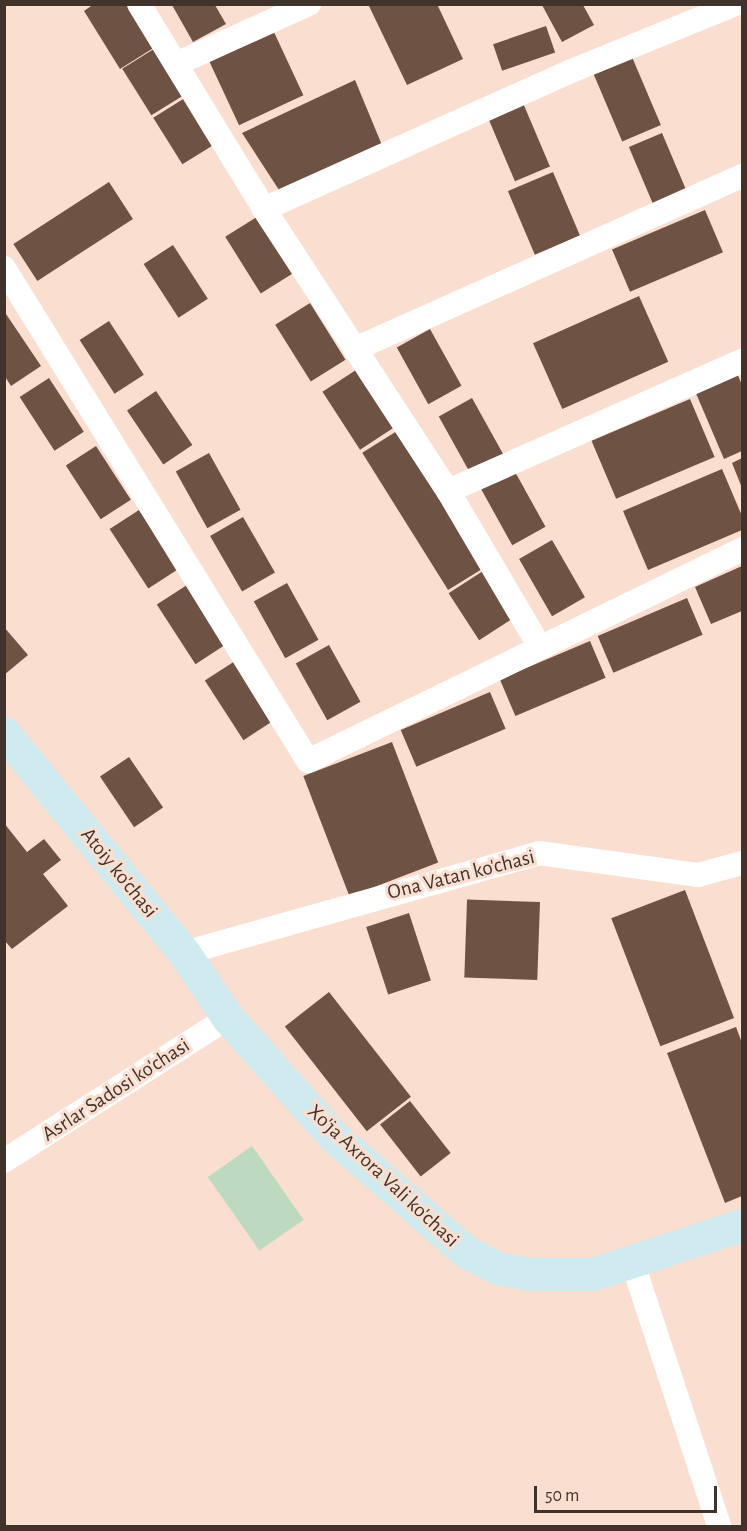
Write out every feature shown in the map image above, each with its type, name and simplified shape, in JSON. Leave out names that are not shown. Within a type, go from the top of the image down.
[{"type":"street","points":[[139,4],[264,209],[448,491],[540,646]]},
{"type":"street","points":[[176,64],[309,4]]},
{"type":"street","points":[[264,209],[569,72],[736,4]]},
{"type":"street","points":[[355,349],[742,176]]},
{"type":"street","points":[[4,268],[308,761],[742,549]]},
{"type":"street","points":[[448,491],[742,361]]},
{"type":"street","name":"Atoiy ko'chasi","points":[[4,733],[184,953],[228,1018]]},
{"type":"street","name":"Ona Vatan ko'chasi","points":[[184,953],[538,853],[698,875],[742,863]]},
{"type":"street","name":"Asrlar Sadosi ko'chasi","points":[[4,1161],[228,1018]]},
{"type":"street","name":"Xo'ja Axrora Vali ko'chasi","points":[[228,1018],[333,1136],[466,1252],[497,1268],[559,1278],[633,1264],[742,1225]]},
{"type":"street","points":[[633,1264],[719,1527]]},
{"type":"green space","points":[[252,1146],[304,1220],[259,1251],[208,1177]]},
{"type":"building","points":[[94,4],[128,4],[155,47],[120,69],[84,11]]},
{"type":"building","points":[[368,4],[437,4],[463,59],[407,85]]},
{"type":"building","points":[[172,5],[215,5],[226,24],[193,42]]},
{"type":"building","points":[[542,5],[583,5],[594,25],[562,42]]},
{"type":"building","points":[[546,26],[555,52],[502,71],[493,44]]},
{"type":"building","points":[[273,30],[303,95],[239,125],[209,60]]},
{"type":"building","points":[[157,47],[186,94],[151,115],[122,69]]},
{"type":"building","points":[[632,57],[661,125],[622,142],[593,73]]},
{"type":"building","points":[[355,80],[384,150],[281,193],[242,133]]},
{"type":"building","points":[[188,96],[217,143],[182,164],[153,118]]},
{"type":"building","points":[[523,103],[550,167],[515,181],[488,118]]},
{"type":"building","points":[[662,133],[686,189],[653,203],[629,147]]},
{"type":"building","points":[[553,172],[580,236],[535,255],[508,191]]},
{"type":"building","points":[[109,182],[133,219],[37,281],[13,244]]},
{"type":"building","points":[[705,210],[723,252],[630,292],[612,249]]},
{"type":"building","points":[[260,215],[296,272],[261,294],[225,237]]},
{"type":"building","points":[[173,245],[208,299],[179,318],[144,264]]},
{"type":"building","points":[[639,296],[668,362],[562,409],[533,343]]},
{"type":"building","points":[[310,303],[346,360],[311,382],[275,325]]},
{"type":"building","points":[[4,311],[41,366],[11,386],[4,375]]},
{"type":"building","points":[[109,321],[144,375],[115,394],[80,340]]},
{"type":"building","points":[[430,329],[462,386],[428,404],[397,347]]},
{"type":"building","points":[[356,370],[394,428],[360,450],[322,392]]},
{"type":"building","points":[[737,373],[742,385],[742,451],[724,459],[695,391]]},
{"type":"building","points":[[49,378],[84,432],[55,451],[20,397]]},
{"type":"building","points":[[156,391],[192,445],[163,464],[127,411]]},
{"type":"building","points":[[472,398],[504,455],[470,473],[439,416]]},
{"type":"building","points":[[690,399],[715,457],[616,499],[592,441]]},
{"type":"building","points":[[397,431],[483,568],[448,590],[362,453]]},
{"type":"building","points":[[96,446],[131,500],[101,519],[66,466]]},
{"type":"building","points":[[209,453],[241,510],[207,528],[176,471]]},
{"type":"building","points":[[742,458],[742,488],[732,463]]},
{"type":"building","points":[[722,469],[742,516],[742,530],[648,570],[623,511]]},
{"type":"building","points":[[514,470],[546,527],[512,545],[481,488]]},
{"type":"building","points":[[139,510],[178,570],[148,589],[110,529]]},
{"type":"building","points":[[243,517],[275,572],[242,591],[210,536]]},
{"type":"building","points":[[552,540],[585,597],[552,616],[519,559]]},
{"type":"building","points":[[742,566],[742,611],[711,624],[695,587]]},
{"type":"building","points":[[483,571],[513,618],[479,640],[449,593]]},
{"type":"building","points":[[287,583],[319,640],[285,658],[254,601]]},
{"type":"building","points":[[187,585],[226,645],[195,664],[157,605]]},
{"type":"building","points":[[687,598],[703,635],[613,673],[598,636]]},
{"type":"building","points":[[4,627],[28,655],[4,675]]},
{"type":"building","points":[[590,641],[606,678],[515,716],[500,679]]},
{"type":"building","points":[[329,645],[361,702],[327,720],[296,663]]},
{"type":"building","points":[[235,661],[274,721],[243,740],[205,681]]},
{"type":"building","points":[[490,692],[506,729],[416,767],[401,730]]},
{"type":"building","points":[[392,742],[438,862],[350,896],[303,776]]},
{"type":"building","points":[[129,757],[163,808],[134,827],[100,777]]},
{"type":"building","points":[[4,823],[27,852],[44,839],[61,860],[43,874],[68,906],[12,949],[4,940]]},
{"type":"building","points":[[685,890],[734,1018],[660,1046],[611,918]]},
{"type":"building","points":[[467,899],[540,902],[537,980],[464,977]]},
{"type":"building","points":[[409,913],[431,981],[388,994],[366,927]]},
{"type":"building","points":[[329,992],[411,1097],[367,1131],[285,1026]]},
{"type":"building","points":[[736,1027],[742,1043],[742,1196],[725,1203],[667,1053]]},
{"type":"building","points":[[410,1101],[451,1153],[421,1176],[380,1124]]}]
